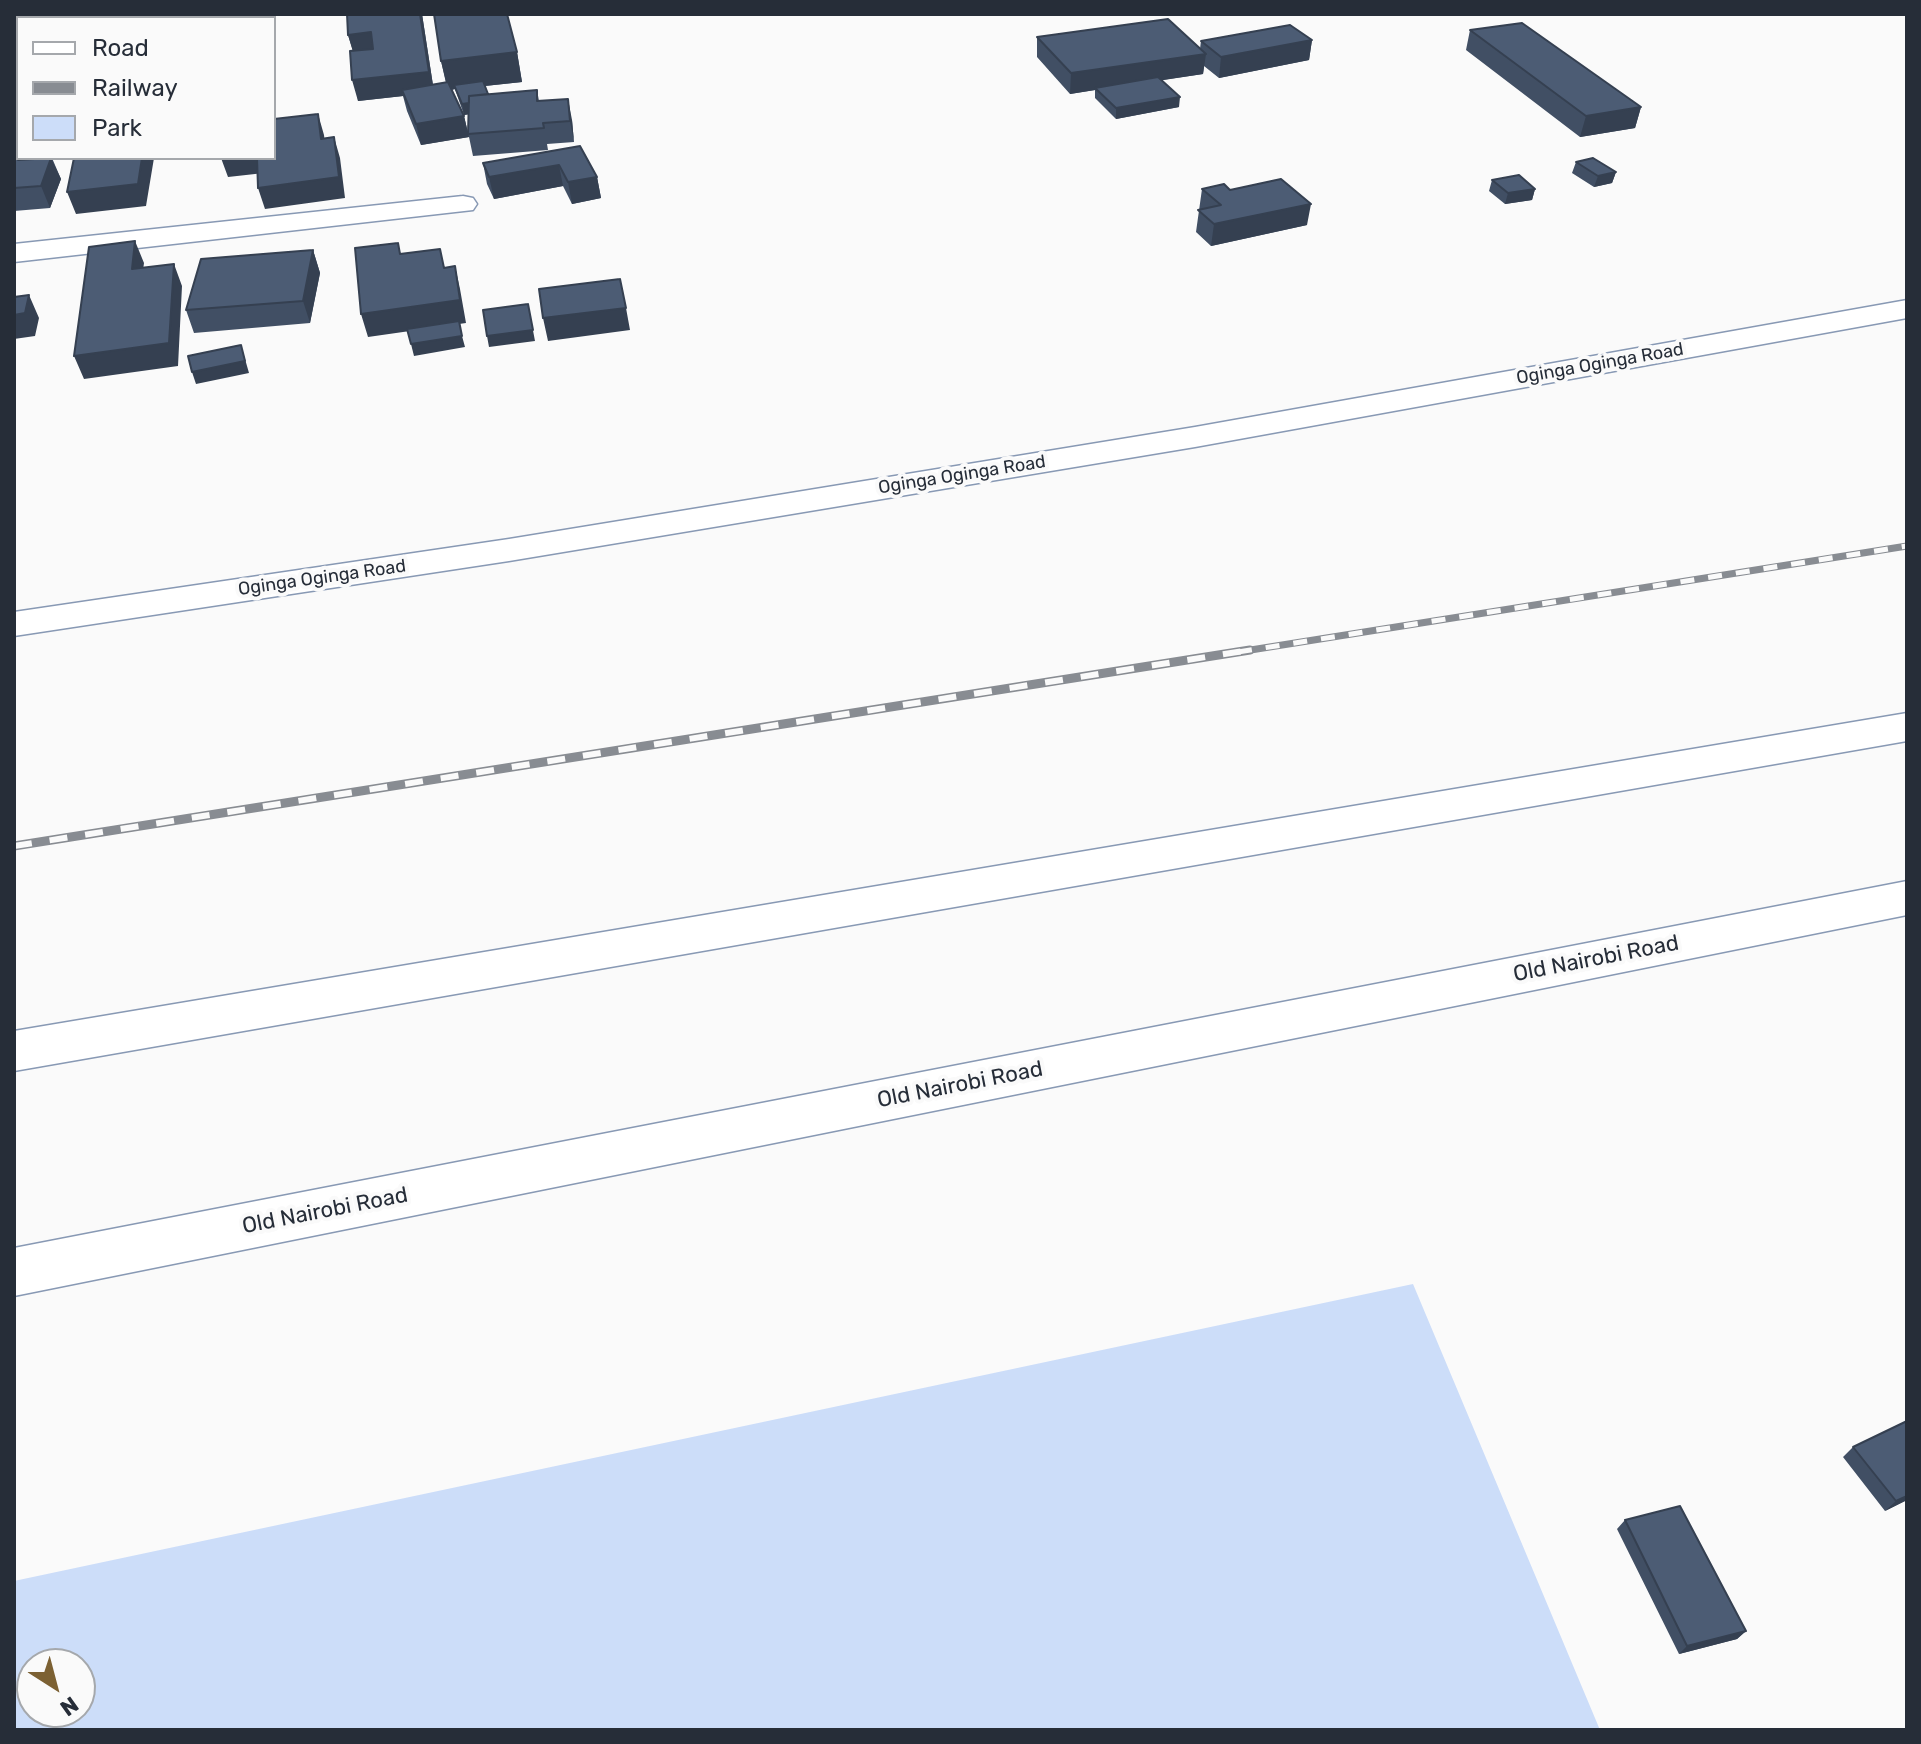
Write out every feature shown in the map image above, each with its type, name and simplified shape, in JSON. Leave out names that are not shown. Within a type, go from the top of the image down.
[{"type":"main road","points":[[228,16],[251,14]]},
{"type":"main road","points":[[14,253],[463,204]]},
{"type":"main road","name":"Oginga Oginga Road","points":[[14,624],[509,550],[1132,447],[1907,309]]},
{"type":"main road","points":[[14,1051],[1907,727]]},
{"type":"main road","name":"Old Nairobi Road","points":[[14,1272],[1907,898]]},
{"type":"green space","points":[[1413,1284],[1600,1730],[14,1730],[14,1581]]},
{"type":"building","points":[[347,14],[420,14],[429,72],[352,80],[350,51],[373,49],[371,32],[348,35]]},
{"type":"building","points":[[434,14],[507,14],[517,52],[441,61]]},
{"type":"building","points":[[1168,19],[1206,54],[1071,73],[1037,37]]},
{"type":"building","points":[[1522,23],[1641,107],[1586,116],[1470,30]]},
{"type":"building","points":[[1290,25],[1312,40],[1221,57],[1201,41]]},
{"type":"building","points":[[1158,77],[1180,97],[1116,108],[1095,88]]},
{"type":"building","points":[[483,81],[488,94],[469,96],[469,103],[462,104],[454,85]]},
{"type":"building","points":[[448,82],[464,116],[416,124],[402,90]]},
{"type":"building","points":[[537,90],[537,101],[568,99],[570,121],[543,123],[544,128],[468,134],[469,96]]},
{"type":"building","points":[[318,114],[321,139],[334,137],[339,177],[258,188],[257,160],[276,160],[276,119]]},
{"type":"building","points":[[580,146],[597,177],[568,182],[559,165],[489,177],[483,163]]},
{"type":"building","points":[[14,150],[16,160],[50,160],[41,186],[14,188]]},
{"type":"building","points":[[1593,158],[1616,172],[1598,176],[1576,162]]},
{"type":"building","points":[[74,160],[142,160],[138,184],[67,192]]},
{"type":"building","points":[[1519,175],[1535,189],[1508,193],[1492,180]]},
{"type":"building","points":[[1281,179],[1311,204],[1214,224],[1198,210],[1221,205],[1202,189],[1224,184],[1230,190]]},
{"type":"building","points":[[135,241],[132,269],[174,264],[169,343],[74,356],[89,247]]},
{"type":"building","points":[[398,243],[400,254],[440,249],[444,268],[455,266],[460,300],[361,314],[355,248]]},
{"type":"building","points":[[313,250],[303,301],[186,310],[201,259]]},
{"type":"building","points":[[620,279],[626,308],[543,318],[539,289]]},
{"type":"building","points":[[29,295],[25,313],[14,315],[14,297]]},
{"type":"building","points":[[528,304],[533,330],[487,336],[483,310]]},
{"type":"building","points":[[459,321],[462,336],[411,344],[407,329]]},
{"type":"building","points":[[241,345],[245,361],[192,372],[188,356]]},
{"type":"building","points":[[1907,1421],[1907,1496],[1896,1501],[1853,1447]]},
{"type":"building","points":[[1680,1506],[1746,1631],[1687,1646],[1625,1520]]},
{"type":"railway","points":[[1238,652],[1907,546]]},
{"type":"railway","points":[[14,846],[1250,650]]}]
